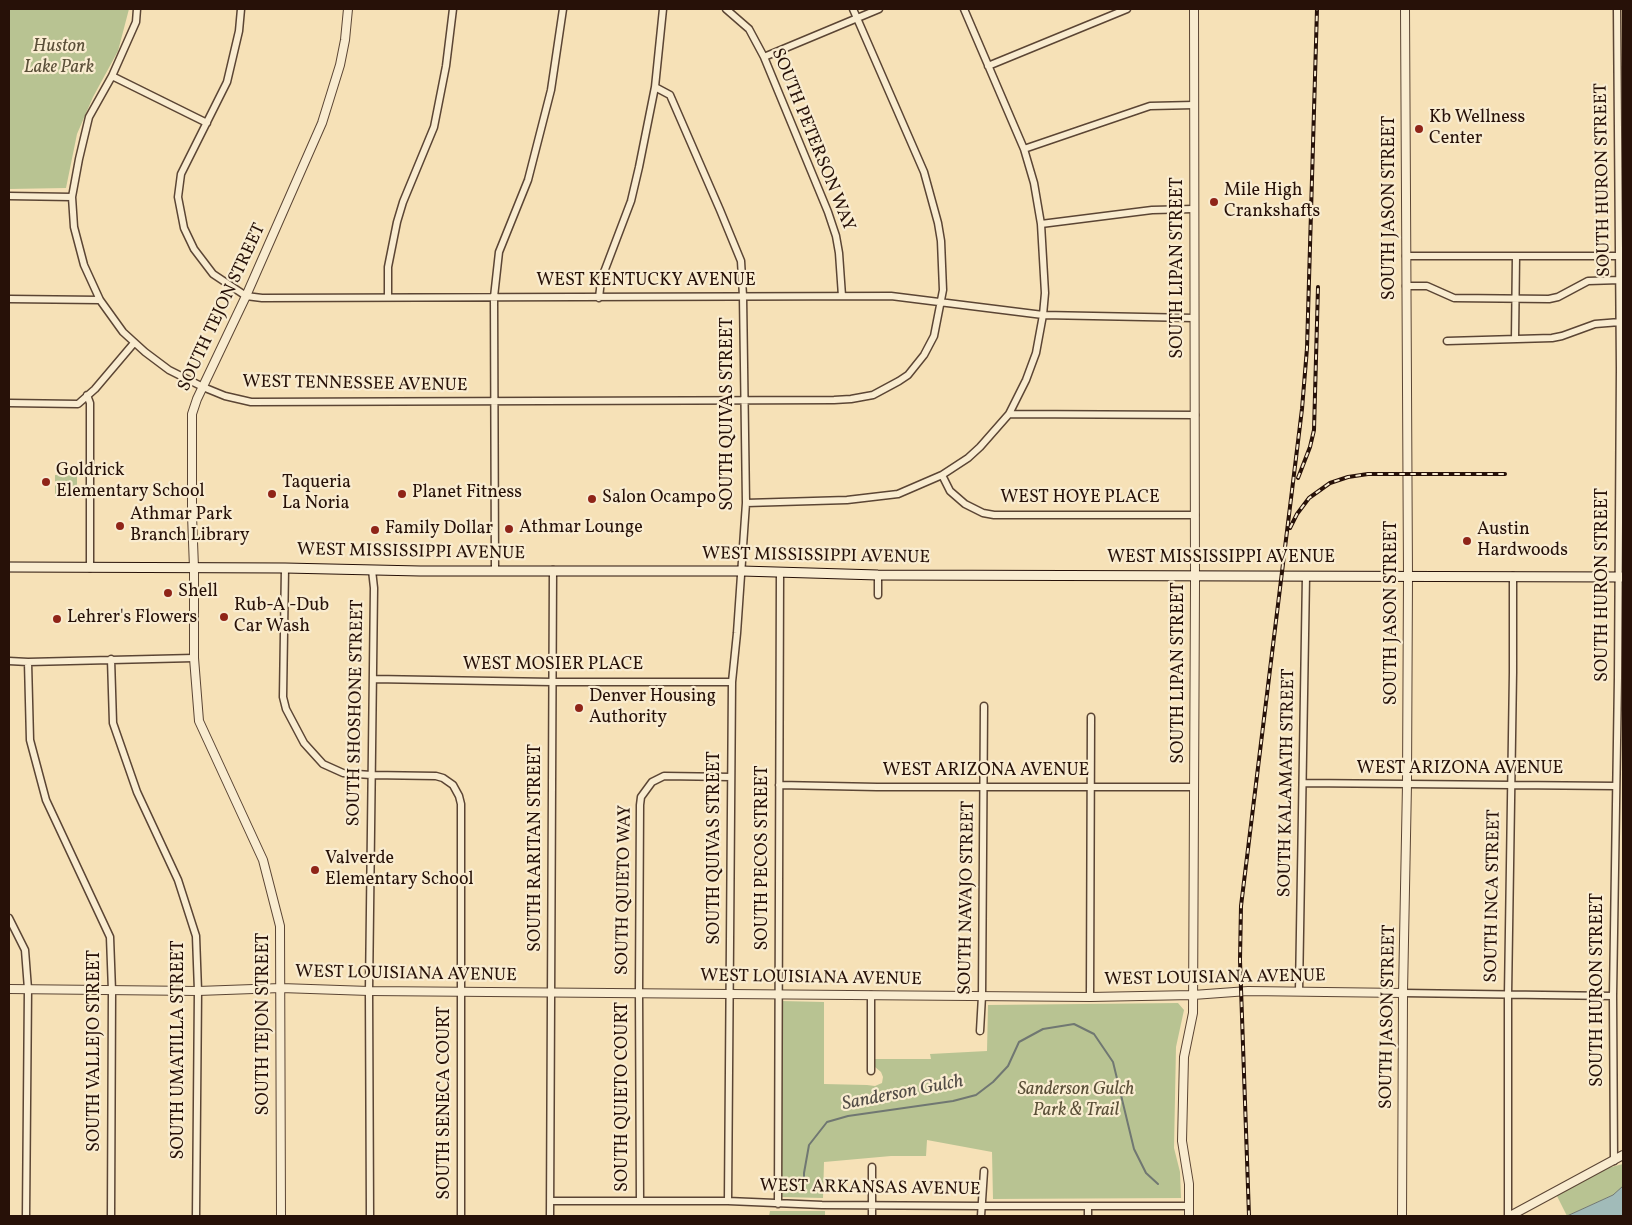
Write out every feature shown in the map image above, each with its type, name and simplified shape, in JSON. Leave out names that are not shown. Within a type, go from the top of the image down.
[{"type":"main road","name":"WEST MISSISSIPPI AVENUE","points":[[9,567],[742,571],[878,575],[1621,577]]},
{"type":"street","points":[[9,403],[78,404],[95,389],[134,342],[123,332],[100,300],[84,265],[74,228],[72,197],[89,117],[112,76],[136,22],[137,9]]},
{"type":"street","points":[[112,76],[207,123],[227,82],[239,31],[241,9]]},
{"type":"street","name":"SOUTH TEJON STREET","points":[[281,1216],[280,926],[264,860],[199,721],[194,658],[192,414],[325,115],[340,65],[348,9]]},
{"type":"street","points":[[388,297],[388,268],[397,222],[403,202],[434,127],[446,66],[453,9]]},
{"type":"street","points":[[495,570],[494,297],[499,252],[528,180],[551,90],[563,9]]},
{"type":"street","points":[[599,298],[601,280],[631,201],[639,167],[655,86],[663,9]]},
{"type":"street","name":"SOUTH PETERSON WAY","points":[[726,9],[749,29],[764,56],[832,223],[839,252],[842,296]]},
{"type":"street","points":[[853,9],[924,172],[941,241],[942,303]]},
{"type":"street","points":[[764,56],[879,9]]},
{"type":"street","points":[[746,503],[847,500],[898,494],[942,474],[968,458],[1008,414],[1032,365],[1043,315],[1045,270],[1041,224],[1034,182],[1024,149],[964,9]]},
{"type":"street","points":[[988,66],[1127,9]]},
{"type":"street","name":"SOUTH LIPAN STREET","points":[[1189,1216],[1189,1184],[1182,1141],[1184,1057],[1193,1013],[1195,575],[1194,9]]},
{"type":"street","name":"SOUTH JASON STREET","points":[[1402,1216],[1408,576],[1405,9]]},
{"type":"street","name":"SOUTH HURON STREET","points":[[1614,1161],[1613,996],[1621,577],[1622,368],[1617,9]]},
{"type":"street","name":"SOUTH QUIVAS STREET","points":[[655,86],[670,96],[720,210],[740,261],[743,296],[746,503],[732,682],[728,1202]]},
{"type":"street","points":[[1024,149],[1150,106],[1194,105]]},
{"type":"street","name":"WEST KENTUCKY AVENUE","points":[[207,123],[180,174],[178,197],[184,228],[194,249],[213,274],[246,296],[262,298],[891,296],[1043,315],[1194,318]]},
{"type":"street","points":[[9,196],[72,197]]},
{"type":"street","points":[[1041,224],[1152,210],[1194,209]]},
{"type":"street","points":[[1406,256],[1620,256]]},
{"type":"street","points":[[1515,339],[1516,256]]},
{"type":"street","points":[[1406,286],[1427,286],[1454,298],[1549,299],[1558,297],[1588,282],[1620,280]]},
{"type":"street","points":[[9,299],[100,300]]},
{"type":"street","name":"WEST TENNESSEE AVENUE","points":[[134,342],[153,359],[203,388],[225,396],[251,402],[744,402],[851,399],[873,394],[899,381],[914,368],[934,336],[942,303]]},
{"type":"street","points":[[1447,341],[1557,337],[1595,324],[1620,322]]},
{"type":"street","points":[[87,395],[90,403],[90,568]]},
{"type":"street","points":[[1008,414],[1195,416]]},
{"type":"street","name":"WEST HOYE PLACE","points":[[942,474],[950,491],[965,504],[983,513],[994,515],[1195,515]]},
{"type":"street","name":"SOUTH SENECA COURT","points":[[285,568],[282,686],[286,708],[301,739],[317,759],[329,768],[343,773],[436,776],[452,785],[459,796],[461,804],[462,991],[461,1216]]},
{"type":"street","name":"SOUTH SHOSHONE STREET","points":[[370,1216],[369,991],[374,588],[372,570]]},
{"type":"street","name":"SOUTH RARITAN STREET","points":[[550,1216],[553,570]]},
{"type":"street","name":"SOUTH PECOS STREET","points":[[778,1204],[780,572]]},
{"type":"street","points":[[878,575],[878,595]]},
{"type":"street","name":"SOUTH KALAMATH STREET","points":[[1299,991],[1306,576]]},
{"type":"street","name":"SOUTH INCA STREET","points":[[1509,1216],[1508,995],[1513,576]]},
{"type":"street","points":[[9,661],[194,658]]},
{"type":"street","name":"SOUTH UMATILLA STREET","points":[[111,659],[113,723],[137,792],[181,889],[196,936],[198,990],[196,1216]]},
{"type":"street","name":"SOUTH VALLEJO STREET","points":[[28,662],[30,740],[46,800],[110,937],[112,990],[111,1216]]},
{"type":"street","name":"WEST MOSIER PLACE","points":[[373,679],[552,682],[732,682]]},
{"type":"street","name":"SOUTH NAVAJO STREET","points":[[980,1031],[982,996],[984,706]]},
{"type":"street","points":[[1090,997],[1091,717]]},
{"type":"street","name":"SOUTH QUIETO WAY","points":[[639,992],[641,797],[652,782],[664,776],[732,777]]},
{"type":"street","name":"WEST ARIZONA AVENUE","points":[[1303,783],[1616,786]]},
{"type":"street","name":"WEST ARIZONA AVENUE","points":[[779,785],[1090,788],[1194,787]]},
{"type":"street","points":[[9,918],[25,950],[28,989],[26,1216]]},
{"type":"street","name":"WEST LOUISIANA AVENUE","points":[[9,989],[198,990],[281,988],[369,991],[552,991],[1090,997],[1193,995],[1240,991],[1299,991],[1613,996]]},
{"type":"street","name":"SOUTH QUIETO COURT","points":[[639,992],[640,1202]]},
{"type":"street","points":[[870,995],[871,1071]]},
{"type":"street","points":[[1509,1216],[1623,1156]]},
{"type":"street","points":[[872,1167],[872,1216]]},
{"type":"street","points":[[981,1216],[984,1171]]},
{"type":"street","name":"WEST ARKANSAS AVENUE","points":[[551,1201],[981,1206],[1189,1206]]},
{"type":"street","points":[[1088,1206],[1088,1216]]},
{"type":"green space","name":"Huston Lake Park","points":[[9,9],[129,9],[118,51],[93,97],[77,134],[66,188],[9,189]]},
{"type":"green space","points":[[55,475],[77,475],[77,498],[55,498]]},
{"type":"green space","name":"Sanderson Gulch Park & Trail","points":[[781,1001],[824,1002],[824,1084],[875,1086],[882,1083],[883,1077],[881,1072],[875,1067],[874,1059],[931,1059],[930,1054],[987,1051],[988,1005],[1178,1003],[1184,1010],[1176,1047],[1174,1148],[1180,1172],[1181,1198],[993,1199],[992,1152],[927,1140],[926,1156],[891,1156],[824,1162],[823,1198],[782,1197]]},
{"type":"green space","points":[[1623,1164],[1623,1186],[1613,1195],[1567,1216],[1556,1194],[1607,1168]]},
{"type":"green space","points":[[770,1211],[825,1211],[825,1216],[769,1216]]},
{"type":"water","points":[[1623,1186],[1623,1216],[1567,1216],[1613,1195]]},
{"type":"waterway","name":"Sanderson Gulch","points":[[804,1184],[809,1145],[827,1122],[848,1116],[953,1101],[976,1095],[993,1082],[1008,1066],[1019,1042],[1043,1029],[1074,1024],[1094,1034],[1113,1062],[1134,1149],[1146,1173],[1158,1184]]},
{"type":"railway","points":[[1249,1216],[1240,960],[1241,906],[1302,409],[1307,348],[1317,9]]},
{"type":"railway","points":[[1298,478],[1310,447],[1314,430],[1318,287]]},
{"type":"railway","points":[[1290,528],[1297,514],[1309,498],[1330,483],[1348,477],[1368,474],[1505,474]]},
{"type":"place","name":"Kb Wellness Center","points":[[1419,129]]},
{"type":"place","name":"Mile High Crankshafts","points":[[1214,202]]},
{"type":"place","name":"Goldrick Elementary School","points":[[46,482]]},
{"type":"place","name":"Taqueria La Noria","points":[[272,494]]},
{"type":"place","name":"Planet Fitness","points":[[402,494]]},
{"type":"place","name":"Salon Ocampo","points":[[592,499]]},
{"type":"place","name":"Athmar Park Branch Library","points":[[120,526]]},
{"type":"place","name":"Athmar Lounge","points":[[509,529]]},
{"type":"place","name":"Family Dollar","points":[[375,530]]},
{"type":"place","name":"Austin Hardwoods","points":[[1467,541]]},
{"type":"place","name":"Shell","points":[[168,593]]},
{"type":"place","name":"Rub-A -Dub Car Wash","points":[[224,617]]},
{"type":"place","name":"Lehrer's Flowers","points":[[57,619]]},
{"type":"place","name":"Denver Housing Authority","points":[[579,708]]},
{"type":"place","name":"Valverde Elementary School","points":[[315,870]]}]
